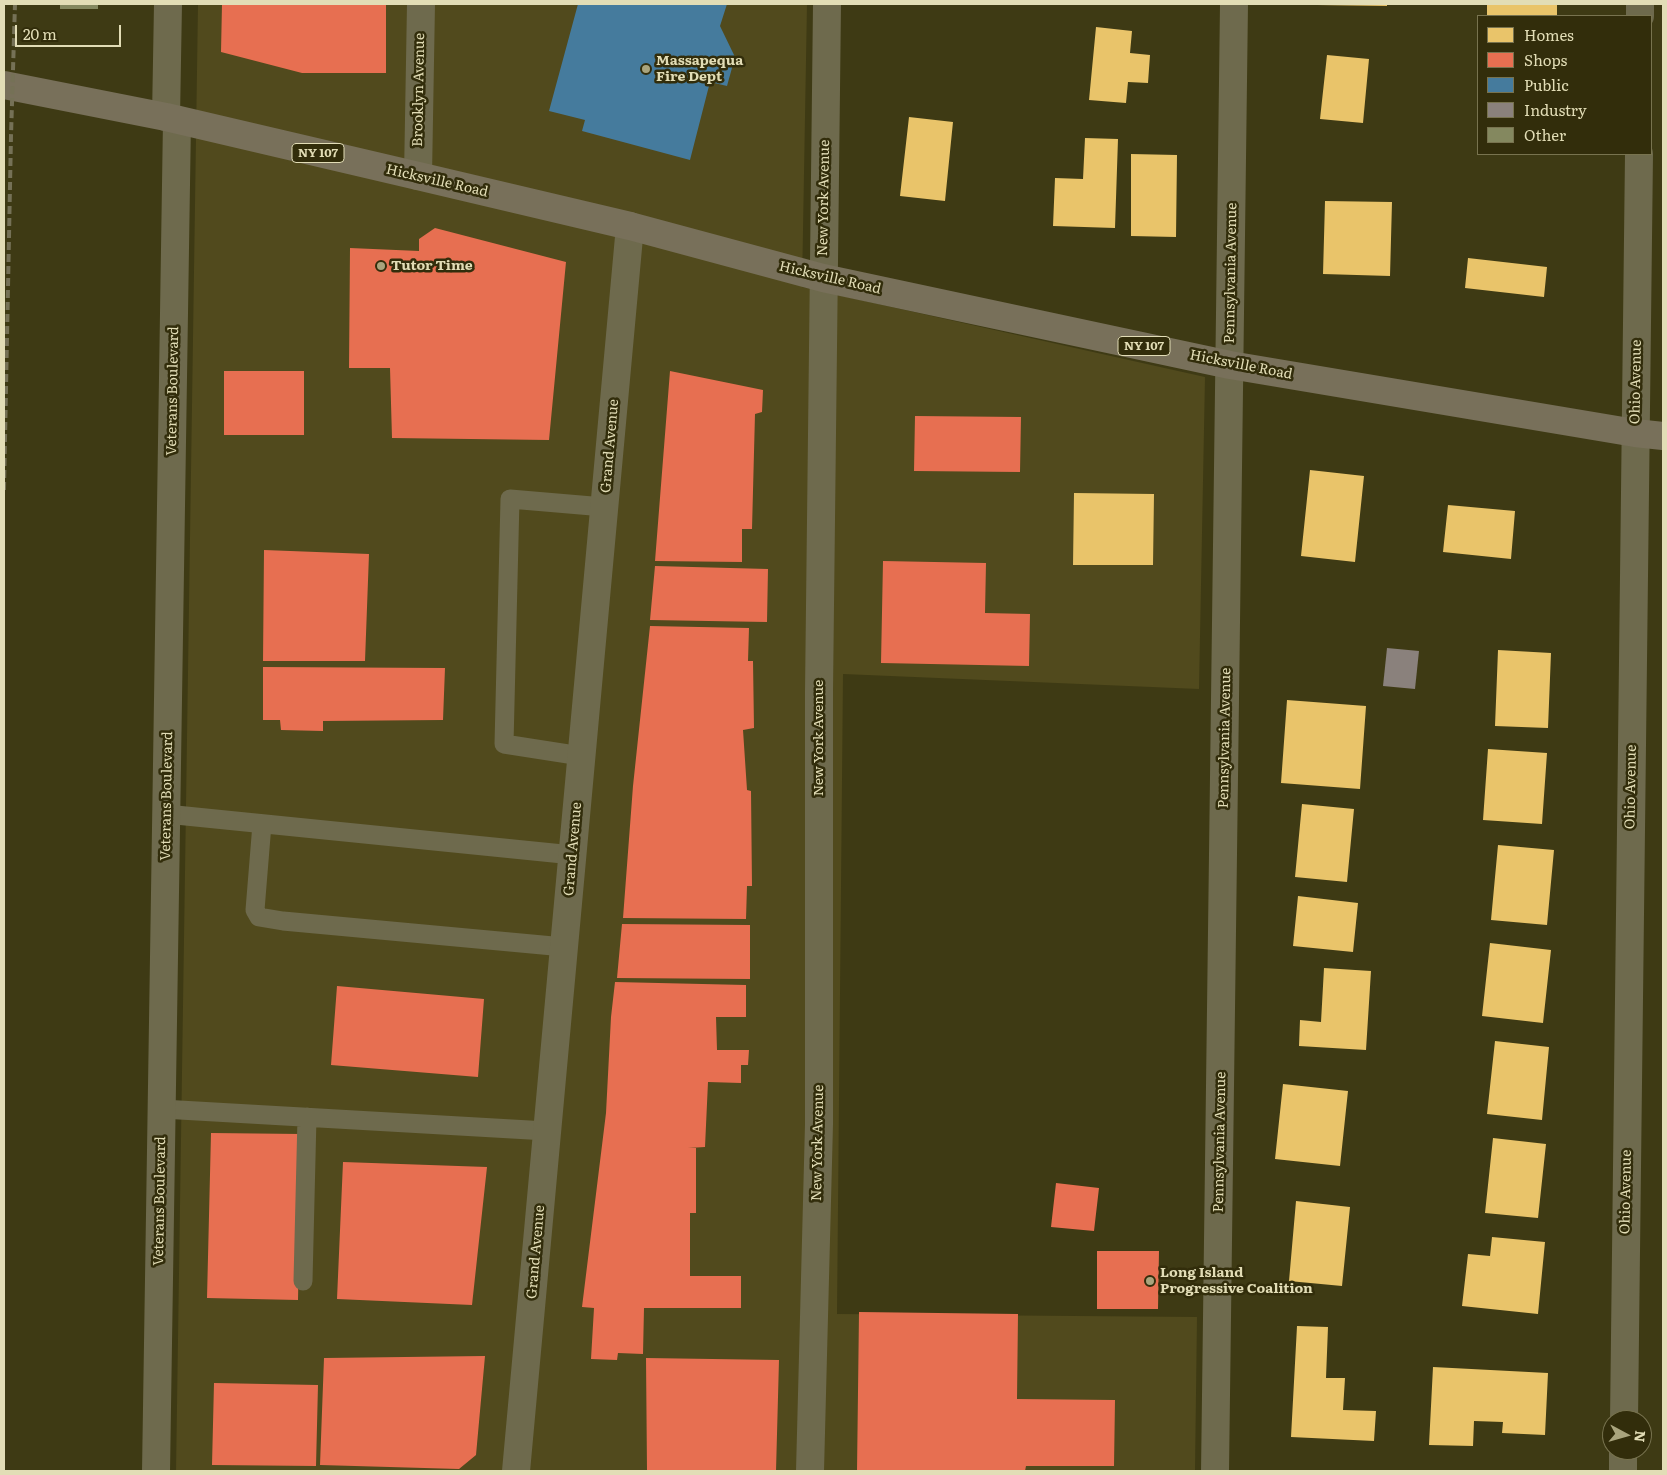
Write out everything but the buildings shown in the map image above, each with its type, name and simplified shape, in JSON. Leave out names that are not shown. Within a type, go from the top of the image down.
[{"type":"main road","name":"Hicksville Road","points":[[4,85],[171,119],[418,176],[630,226],[823,278],[1230,365],[1635,433],[1663,436]]},
{"type":"street","name":"Veterans Boulevard","points":[[156,1471],[166,814],[171,119],[168,4]]},
{"type":"street","name":"Brooklyn Avenue","points":[[418,176],[421,4]]},
{"type":"street","name":"New York Avenue","points":[[810,1471],[819,1124],[819,691],[826,4]]},
{"type":"street","name":"Pennsylvania Avenue","points":[[1215,1471],[1234,4]]},
{"type":"street","name":"Ohio Avenue","points":[[1624,1410],[1638,155]]},
{"type":"street","name":"Grand Avenue","points":[[516,1471],[630,226]]},
{"type":"lane","points":[[581,756],[504,744],[510,499],[604,507]]},
{"type":"lane","points":[[166,814],[572,856]]},
{"type":"lane","points":[[262,824],[255,910],[259,917],[283,921],[564,947]]},
{"type":"lane","points":[[162,1109],[547,1131]]},
{"type":"lane","points":[[303,1281],[307,1118]]},
{"type":"shaded area","points":[[198,4],[807,4],[802,287],[1205,377],[1199,689],[843,674],[837,1314],[1197,1317],[1195,1471],[176,1471]]},
{"type":"railway","points":[[4,490],[15,4]]},
{"type":"place","name":"Massapequa Fire Dept","points":[[646,69]]},
{"type":"place","name":"Tutor Time","points":[[381,266]]},
{"type":"place","name":"Long Island Progressive Coalition","points":[[1150,1281]]}]
